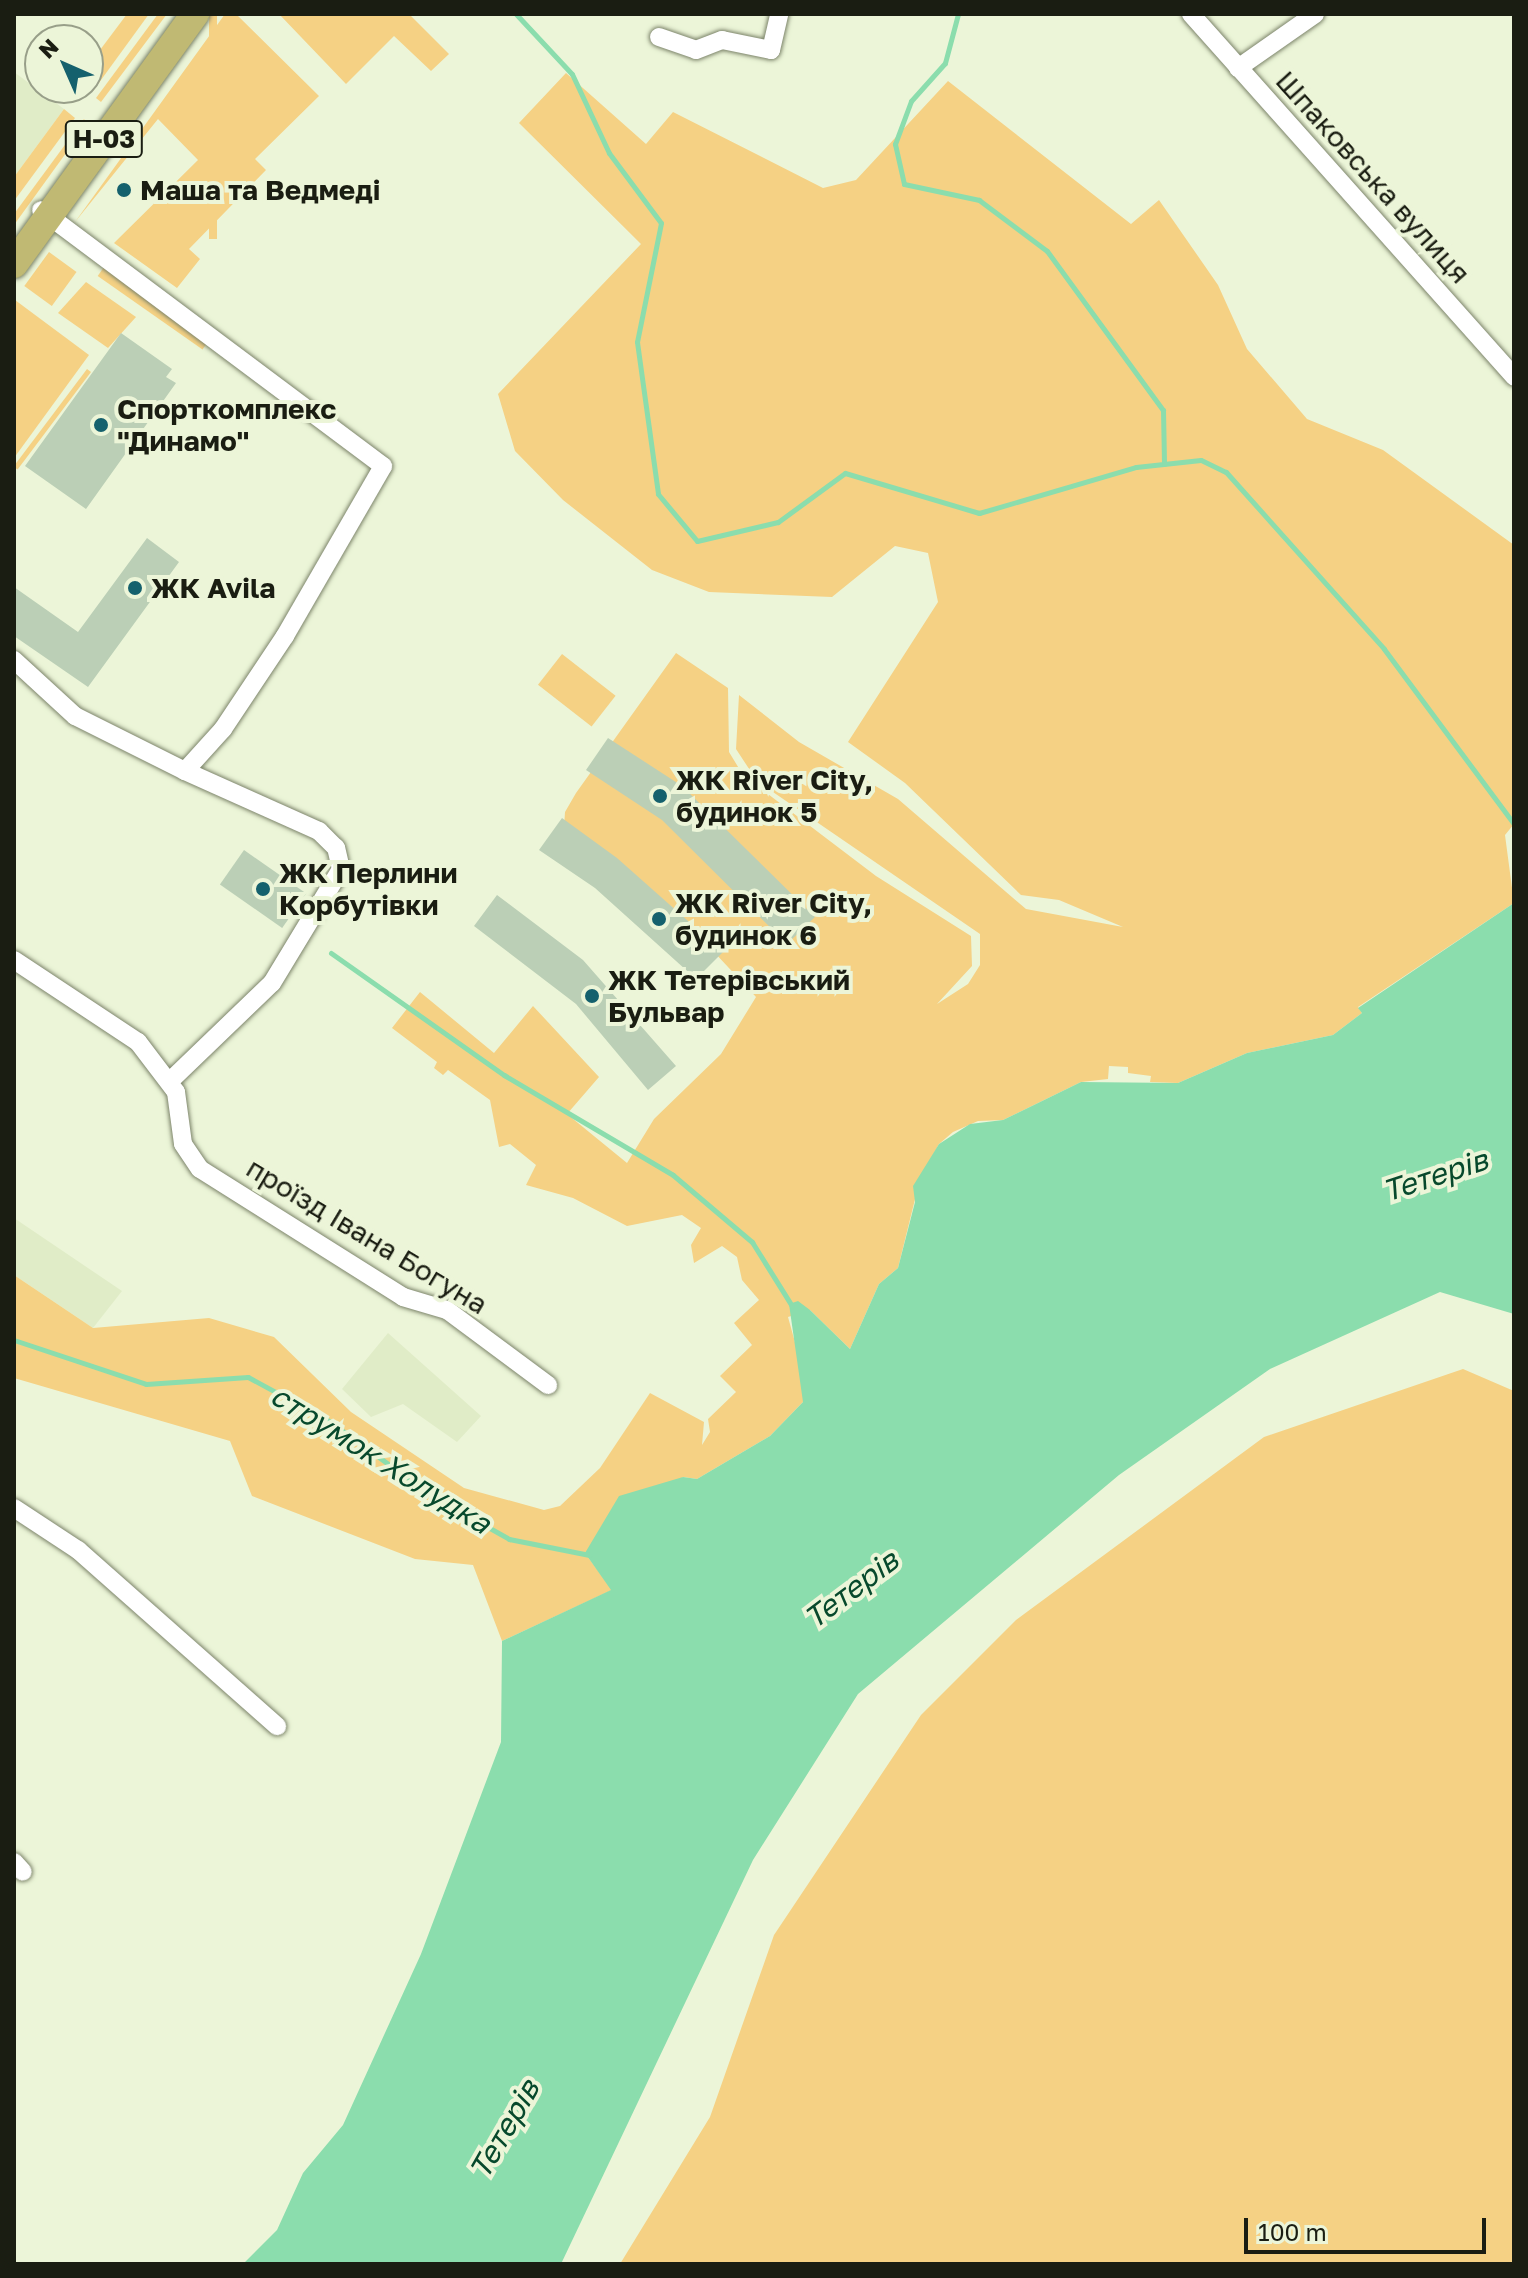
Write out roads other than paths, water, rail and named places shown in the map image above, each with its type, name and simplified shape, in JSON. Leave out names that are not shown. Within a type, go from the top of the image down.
[{"type":"main road","name":"Н-03","points":[[14,264],[182,14]]},
{"type":"main road","name":"Н-03","points":[[14,246],[45,214],[195,14]]},
{"type":"street","points":[[659,37],[696,50],[722,40],[771,50],[779,14]]},
{"type":"street","name":"Шпаковська вулиця","points":[[1191,14],[1514,377]]},
{"type":"street","points":[[1238,68],[1315,14]]},
{"type":"street","points":[[45,214],[383,466],[285,636],[223,729],[185,771]]},
{"type":"street","points":[[14,660],[75,716],[330,839],[341,869],[324,905],[272,983],[170,1081]]},
{"type":"street","name":"проїзд Івана Богуна","points":[[14,960],[138,1042],[170,1081],[183,1144],[200,1169],[403,1297],[447,1310],[548,1385]]},
{"type":"street","points":[[14,1508],[78,1550],[277,1726]]},
{"type":"water","name":"Тетерів","points":[[1514,903],[1514,1314],[1440,1292],[1270,1369],[1119,1475],[858,1694],[753,1860],[561,2264],[243,2264],[277,2230],[303,2173],[343,2125],[421,1954],[501,1742],[502,1641],[611,1590],[585,1553],[619,1496],[683,1477],[697,1479],[770,1436],[803,1402],[789,1304],[798,1301],[850,1349],[879,1284],[898,1268],[915,1202],[913,1186],[939,1144],[970,1124],[1003,1120],[1081,1082],[1178,1083],[1247,1053],[1333,1035],[1362,1013],[1358,1008]]},
{"type":"waterway","points":[[516,14],[572,74],[609,153],[661,223],[637,342],[658,494],[697,541],[778,522],[845,473],[979,513],[1136,467],[1201,460],[1226,472],[1384,649],[1514,824]]},
{"type":"waterway","points":[[958,14],[945,63],[911,101],[895,144],[904,184],[979,200],[1047,251],[1163,410],[1164,464]]},
{"type":"waterway","points":[[331,953],[504,1075],[673,1175],[752,1242],[792,1306]]},
{"type":"waterway","name":"струмок Холудка","points":[[14,1340],[146,1384],[248,1377],[329,1421],[431,1495],[509,1539],[589,1555]]},
{"type":"place","name":"Маша та Ведмеді","points":[[124,190]]},
{"type":"place","name":"Спорткомплекс \"Динамо\"","points":[[101,425]]},
{"type":"place","name":"ЖК Avila","points":[[135,588]]},
{"type":"place","name":"ЖК River City, будинок 5","points":[[660,796]]},
{"type":"place","name":"ЖК Перлини Корбутівки","points":[[263,889]]},
{"type":"place","name":"ЖК River City, будинок 6","points":[[659,919]]},
{"type":"place","name":"ЖК Тетерівський Бульвар","points":[[592,996]]}]
